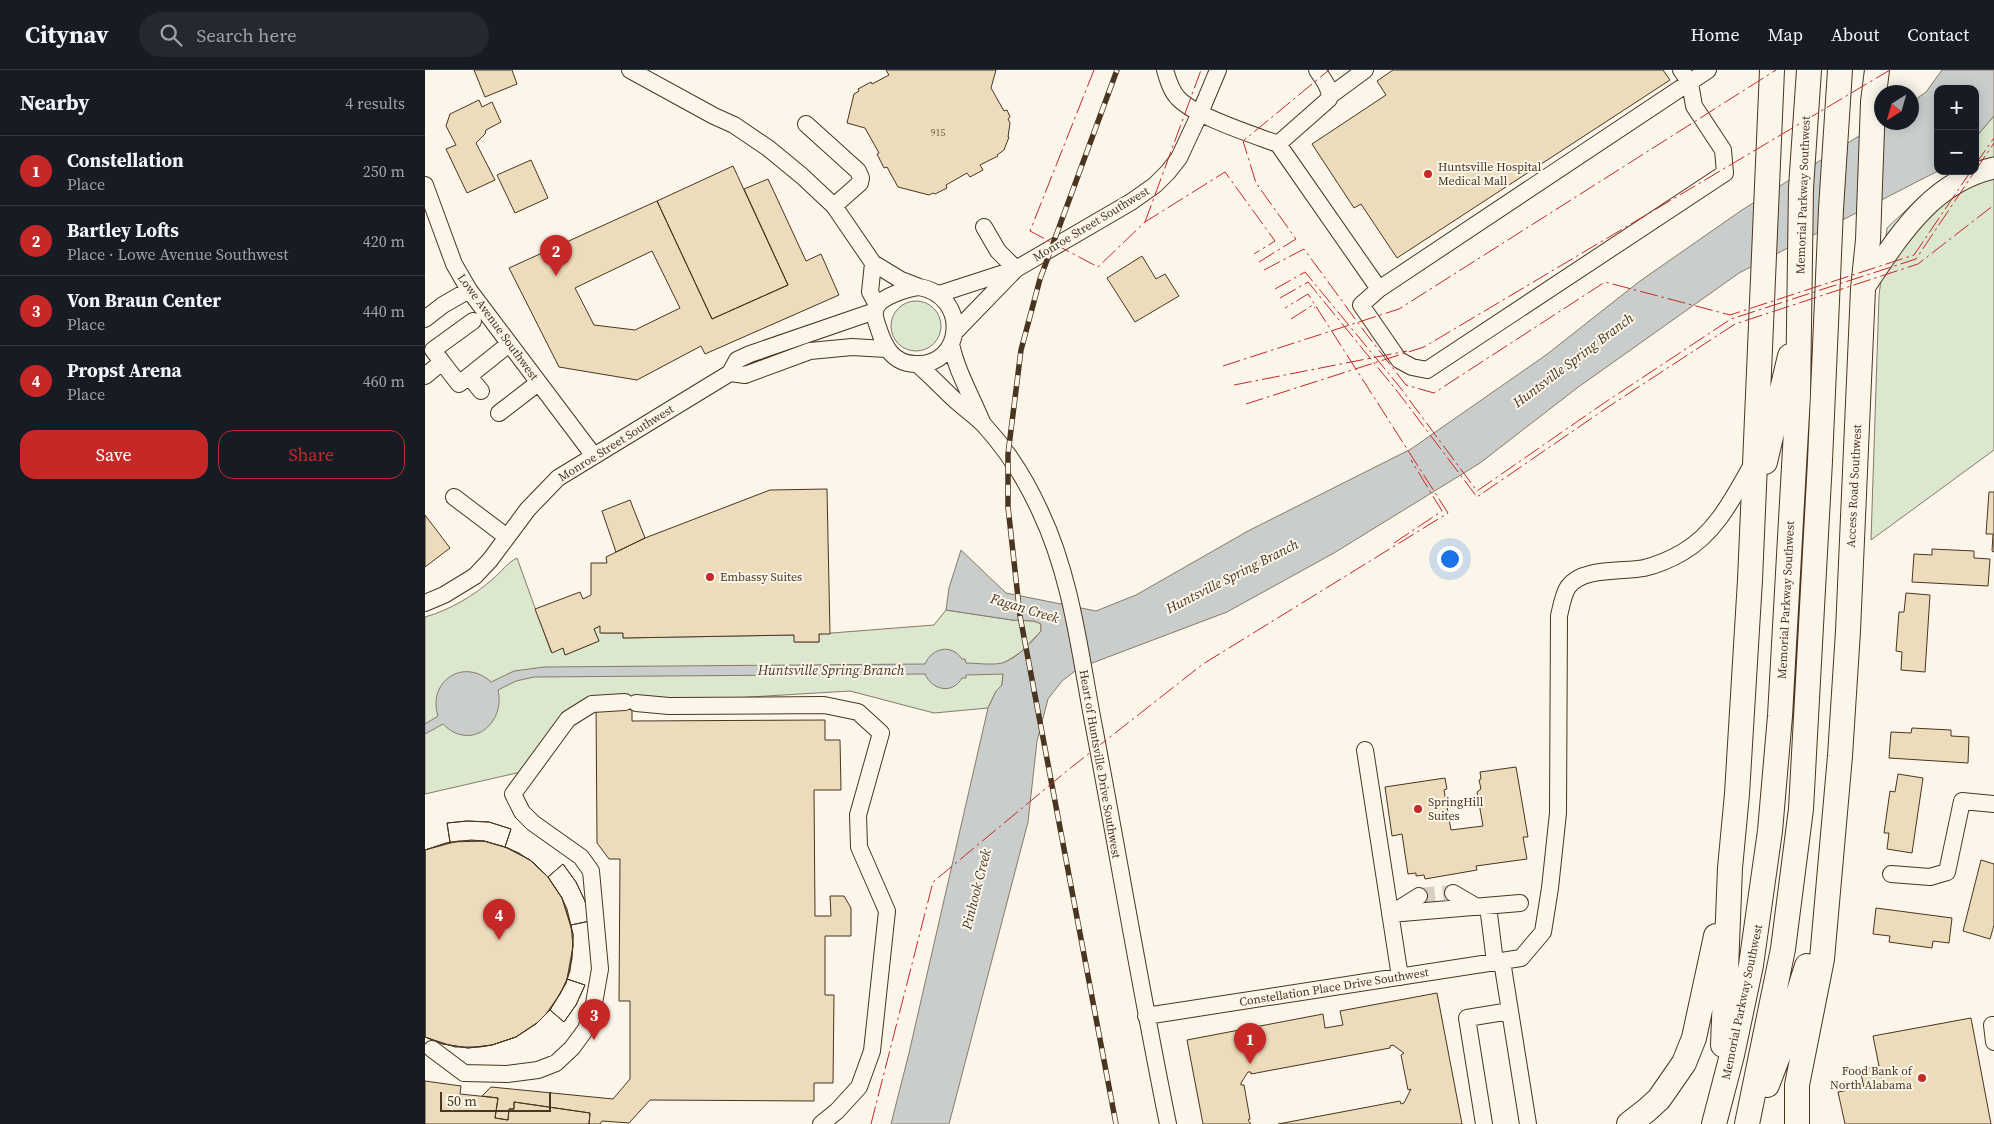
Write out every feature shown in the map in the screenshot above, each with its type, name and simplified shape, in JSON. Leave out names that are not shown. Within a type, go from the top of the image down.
[{"type":"highway","points":[[1721,1099],[1730,868],[1738,775],[1752,527],[1753,462],[1772,70]]},
{"type":"highway","name":"Memorial Parkway Southwest","points":[[1714,1124],[1751,965],[1770,831],[1779,716],[1798,395],[1801,188],[1809,70]]},
{"type":"highway","name":"Memorial Parkway Southwest","points":[[1747,1124],[1783,949],[1801,809],[1820,461],[1831,209],[1840,70]]},
{"type":"highway","name":"Access Road Southwest","points":[[1827,902],[1840,756],[1848,631],[1863,290],[1868,240],[1873,102],[1877,70]]},
{"type":"highway","points":[[1752,527],[1775,414],[1800,307]]},
{"type":"highway","points":[[1629,1124],[1647,1110],[1664,1092],[1677,1075],[1689,1051],[1730,868]]},
{"type":"highway","points":[[1751,1124],[1780,1051],[1827,902]]},
{"type":"highway","points":[[1797,1124],[1797,1085],[1822,959],[1827,902]]},
{"type":"main road","points":[[1863,290],[1897,238],[1915,215],[1934,197],[1960,180],[1994,168]]},
{"type":"street","points":[[630,70],[734,125],[768,148],[802,176],[834,206],[873,263],[901,280],[939,294],[947,302],[955,322],[953,338]]},
{"type":"street","points":[[1165,70],[1176,97],[1184,104],[1201,113],[1278,144],[1379,289]]},
{"type":"street","name":"Monroe Street Southwest","points":[[939,294],[1016,269],[1131,202],[1155,185],[1179,158],[1201,113],[1218,70]]},
{"type":"street","points":[[1317,70],[1331,95]]},
{"type":"street","points":[[1278,144],[1329,99],[1331,95],[1365,70]]},
{"type":"street","points":[[1685,76],[1694,106],[1723,150],[1725,173],[1427,370],[1412,367],[1399,360],[1361,305],[1379,289],[1685,76],[1708,70]]},
{"type":"street","points":[[806,124],[858,171],[861,176],[860,183],[834,206]]},
{"type":"street","name":"Lowe Avenue Southwest","points":[[425,185],[454,264],[469,290],[594,456]]},
{"type":"street","points":[[984,227],[998,251],[1016,269]]},
{"type":"street","points":[[873,263],[871,292],[876,308],[881,339],[894,357],[905,362],[917,364]]},
{"type":"street","name":"Monroe Street Southwest","points":[[917,364],[937,359],[953,338],[1016,269]]},
{"type":"street","name":"Monroe Street Southwest","points":[[425,603],[444,595],[475,576],[490,560],[528,509],[558,478],[730,373],[737,360],[876,308],[903,290],[919,288]]},
{"type":"street","points":[[425,319],[443,305],[469,290]]},
{"type":"street","points":[[473,321],[433,350],[459,384],[509,344]]},
{"type":"street","name":"Heart of Huntsville Drive Southwest","points":[[953,338],[960,376],[974,401],[983,424]]},
{"type":"street","name":"Monroe Street Southwest","points":[[730,373],[745,375],[810,351],[852,347],[886,348]]},
{"type":"street","points":[[425,376],[442,362]]},
{"type":"street","name":"Heart of Huntsville Drive Southwest","points":[[917,364],[983,424],[1003,446],[1040,511],[1057,551],[1069,595],[1146,1016],[1168,1124]]},
{"type":"street","points":[[469,376],[481,391]]},
{"type":"street","points":[[499,414],[538,383]]},
{"type":"street","name":"Constellation Place Drive Southwest","points":[[1146,1016],[1521,958],[1543,932],[1550,888],[1558,813],[1559,616],[1569,587],[1580,577],[1607,571],[1643,568],[1682,553],[1723,516],[1753,462]]},
{"type":"street","points":[[454,497],[507,537]]},
{"type":"street","points":[[431,1049],[464,1073],[507,1074],[538,1070],[556,1063],[572,1048],[586,1029],[593,1008],[600,969],[591,871],[581,856],[533,823],[521,812],[513,794],[568,720],[592,704],[630,702],[669,706],[824,706],[859,712],[881,733],[859,815],[859,847],[887,911],[872,1051],[859,1087],[837,1111],[821,1124]]},
{"type":"street","points":[[1365,750],[1399,977]]},
{"type":"street","points":[[1891,874],[1930,877],[1947,872],[1962,801],[1994,804]]},
{"type":"street","points":[[1453,893],[1482,906],[1510,1011],[1528,1124]]},
{"type":"street","points":[[1390,914],[1419,896]]},
{"type":"street","points":[[1390,914],[1520,903]]},
{"type":"street","points":[[1485,1124],[1467,1018],[1510,1011]]},
{"type":"street","points":[[1994,1025],[1992,1025],[1994,1042]]},
{"type":"green space","points":[[1994,116],[1994,450],[1871,540],[1879,296],[1887,228],[1922,195],[1950,178],[1948,175],[1979,175],[1979,133]]},
{"type":"green space","points":[[916,301],[930,305],[937,312],[941,326],[937,340],[930,347],[916,351],[902,347],[895,340],[891,326],[895,312],[902,305]]},
{"type":"green space","points":[[517,558],[551,652],[563,648],[565,655],[599,641],[594,629],[600,626],[601,633],[623,633],[623,638],[794,635],[795,642],[819,642],[819,634],[934,625],[946,610],[1012,620],[1034,621],[1041,624],[1041,631],[1021,652],[1004,663],[1002,685],[996,691],[988,708],[934,713],[850,691],[575,705],[557,720],[531,763],[521,772],[425,794],[425,617],[469,597]]},
{"type":"water","points":[[1942,70],[1994,70],[1994,116],[1979,133],[1979,85],[1934,85],[1934,173],[1739,273],[1577,388],[1480,463],[1334,553],[1227,612],[1079,668],[1062,681],[1048,699],[1037,741],[1028,822],[949,1124],[891,1124],[988,708],[996,691],[1002,685],[1003,674],[966,675],[966,678],[962,678],[953,687],[948,688],[937,687],[932,684],[925,674],[534,677],[516,681],[498,690],[497,714],[484,730],[474,735],[464,735],[453,732],[443,724],[425,734],[425,724],[438,716],[436,703],[438,692],[443,683],[450,676],[459,673],[470,672],[481,675],[491,682],[514,671],[544,667],[925,664],[932,654],[942,649],[953,651],[962,659],[965,659],[966,663],[992,664],[1005,662],[1020,653],[1033,640],[1041,631],[1041,624],[1034,621],[1012,620],[946,610],[949,588],[961,550],[1006,593],[1096,611],[1136,595],[1248,531],[1411,449],[1546,355],[1640,281],[1742,210],[1874,126],[1874,130],[1919,130],[1919,97],[1926,92]]},
{"type":"building","points":[[474,70],[512,70],[517,84],[485,97]]},
{"type":"building","points":[[886,70],[996,70],[991,88],[1004,111],[1007,110],[1010,117],[1008,119],[1010,123],[1009,137],[1004,150],[998,156],[980,165],[983,170],[970,177],[967,173],[946,185],[947,188],[935,194],[929,195],[898,187],[887,167],[884,168],[877,154],[879,153],[865,128],[847,123],[854,94],[859,91],[858,89],[889,75]]},
{"type":"building","name":"Huntsville Hospital Medical Mall","points":[[1393,70],[1663,70],[1670,80],[1397,258],[1361,204],[1354,208],[1312,144],[1386,95],[1377,81]]},
{"type":"building","points":[[479,100],[482,107],[492,102],[501,122],[486,130],[485,134],[476,143],[495,180],[467,193],[446,149],[456,145],[446,126],[450,114]]},
{"type":"building","points":[[531,160],[548,198],[515,213],[497,175]]},
{"type":"building","points":[[733,166],[788,285],[712,319],[657,201]]},
{"type":"building","points":[[768,179],[806,261],[821,254],[839,295],[705,354],[701,346],[637,380],[559,367],[509,268],[657,201],[712,319],[788,285],[744,189]],"holes":[[[652,251],[680,308],[635,330],[594,325],[575,288]]]},
{"type":"building","points":[[1142,256],[1156,279],[1165,274],[1179,296],[1135,322],[1107,278]]},
{"type":"building","name":"Embassy Suites","points":[[827,489],[830,634],[819,634],[819,642],[794,642],[794,635],[623,638],[623,633],[600,633],[600,626],[594,629],[599,641],[565,655],[563,648],[552,653],[535,609],[580,592],[583,599],[591,595],[591,563],[607,563],[606,557],[645,538],[770,490]]},
{"type":"building","points":[[1989,492],[1994,492],[1994,552],[1992,551],[1993,534],[1986,534]]},
{"type":"building","points":[[630,500],[645,538],[616,552],[602,511]]},
{"type":"building","points":[[425,515],[450,548],[425,567]]},
{"type":"building","points":[[1932,549],[1974,551],[1974,558],[1990,559],[1988,586],[1912,582],[1914,554],[1932,555]]},
{"type":"building","points":[[1906,593],[1930,595],[1925,672],[1901,670],[1902,652],[1896,651],[1899,612],[1904,612]]},
{"type":"building","points":[[596,704],[632,704],[632,721],[825,720],[825,740],[840,740],[841,790],[814,790],[815,916],[831,916],[830,896],[844,896],[851,908],[851,936],[825,936],[825,995],[834,995],[833,1083],[814,1083],[814,1101],[650,1100],[629,1123],[602,1121],[600,1124],[589,1124],[590,1113],[514,1102],[514,1109],[509,1109],[508,1120],[495,1118],[498,1098],[482,1096],[491,1087],[613,1099],[630,1079],[630,1001],[619,1001],[620,859],[609,859],[597,843]]},
{"type":"building","points":[[1912,728],[1951,730],[1951,736],[1969,737],[1968,763],[1889,758],[1891,732],[1911,733]]},
{"type":"building","name":"SpringHill Suites","points":[[1516,767],[1528,837],[1523,837],[1527,859],[1476,866],[1477,870],[1425,879],[1424,875],[1408,874],[1402,834],[1392,836],[1385,787],[1445,778],[1447,789],[1444,790],[1451,830],[1483,826],[1477,792],[1481,789],[1480,772]]},
{"type":"building","points":[[1898,774],[1923,778],[1912,853],[1887,849],[1889,833],[1884,833],[1890,791],[1895,792]]},
{"type":"building","points":[[467,821],[489,822],[511,829],[505,847],[530,860],[548,877],[563,864],[576,882],[585,901],[590,921],[571,925],[573,946],[567,979],[585,985],[576,1005],[564,1022],[550,1010],[537,1023],[516,1037],[492,1045],[468,1048],[443,1044],[425,1037],[425,850],[450,842],[447,823]]},
{"type":"building","points":[[467,821],[489,822],[511,829],[505,847],[484,841],[450,842],[447,823]]},
{"type":"building","points":[[471,840],[484,841],[508,848],[530,860],[548,877],[567,909],[573,934],[573,946],[570,971],[566,983],[546,1014],[537,1023],[516,1037],[492,1045],[468,1048],[443,1044],[425,1037],[425,850],[446,843]]},
{"type":"building","points":[[458,841],[484,841],[505,847],[519,853],[534,863],[548,877],[562,898],[573,934],[572,959],[566,983],[550,1010],[537,1023],[516,1037],[480,1047],[455,1047],[425,1037],[425,850]]},
{"type":"building","points":[[1981,860],[1994,864],[1994,925],[1990,939],[1963,931]]},
{"type":"building","points":[[563,864],[576,882],[585,901],[590,921],[571,925],[562,898],[548,877]]},
{"type":"building","points":[[1876,908],[1952,918],[1949,943],[1933,941],[1932,948],[1889,942],[1890,936],[1873,934]]},
{"type":"building","points":[[567,979],[585,985],[576,1005],[564,1022],[550,1010]]},
{"type":"building","points":[[1437,993],[1462,1124],[1278,1124],[1400,1101],[1401,1104],[1404,1103],[1411,1089],[1408,1090],[1401,1055],[1404,1053],[1393,1045],[1390,1048],[1251,1074],[1251,1072],[1248,1072],[1241,1085],[1244,1085],[1250,1119],[1248,1120],[1251,1124],[1203,1124],[1187,1040],[1323,1014],[1325,1028],[1343,1025],[1340,1011]]},
{"type":"building","name":"Food Bank of North Alabama","points":[[1971,1018],[1991,1124],[1845,1124],[1838,1092],[1864,1087],[1860,1070],[1879,1066],[1873,1036]]},
{"type":"building","points":[[425,1081],[461,1086],[460,1094],[498,1098],[495,1118],[508,1120],[509,1109],[514,1109],[514,1102],[590,1113],[589,1124],[425,1124]]},
{"type":"tunnel","points":[[1419,896],[1453,893]]},
{"type":"railway","points":[[1116,1124],[1020,616],[1008,507],[1008,454],[1021,350],[1040,279],[1117,70]]},
{"type":"power","points":[[1094,70],[1030,231],[1098,267],[1145,222],[1225,172],[1275,241],[1254,254]]},
{"type":"power","points":[[1145,222],[1201,70]]},
{"type":"power","points":[[1259,262],[1296,239],[1256,183],[1243,141],[1329,70]]},
{"type":"power","points":[[1223,366],[1399,309],[1776,70]]},
{"type":"power","points":[[1246,404],[1424,347],[1890,70]]},
{"type":"power","points":[[1979,159],[1994,138]]},
{"type":"power","points":[[1979,165],[1994,143]]},
{"type":"power","points":[[1264,270],[1304,249],[1406,385],[1434,393],[1605,282],[1730,315],[1914,255],[1968,175]]},
{"type":"power","points":[[1275,289],[1305,272],[1399,386],[1477,491],[1604,403],[1731,319],[1916,259],[1972,175]]},
{"type":"power","points":[[1280,298],[1308,282],[1397,391],[1477,497],[1608,407],[1735,324],[1918,264],[1994,205]]},
{"type":"power","points":[[871,1124],[933,882],[1068,770],[1203,664],[1448,513],[1308,294],[1285,308]]},
{"type":"power","points":[[1291,319],[1313,305],[1315,308]]},
{"type":"power","points":[[1234,385],[1407,351]]},
{"type":"power","points":[[1394,543],[1442,511],[1411,460]]},
{"type":"place","name":"Huntsville Hospital Medical Mall","points":[[1428,174]]},
{"type":"place","name":"Bartley Lofts","points":[[556,276]]},
{"type":"place","name":"Embassy Suites","points":[[710,577]]},
{"type":"place","name":"SpringHill Suites","points":[[1418,809]]},
{"type":"place","name":"Propst Arena","points":[[499,940]]},
{"type":"place","name":"Von Braun Center","points":[[594,1040]]},
{"type":"place","name":"Constellation","points":[[1250,1064]]},
{"type":"place","name":"Food Bank of North Alabama","points":[[1922,1078]]},
{"type":"water label","name":"Huntsville Spring Branch","points":[[1573,360]]},
{"type":"water label","name":"Huntsville Spring Branch","points":[[1232,576]]},
{"type":"water label","name":"Fagan Creek","points":[[1025,608]]},
{"type":"water label","name":"Huntsville Spring Branch","points":[[831,670]]},
{"type":"water label","name":"Pinhook Creek","points":[[976,889]]}]
